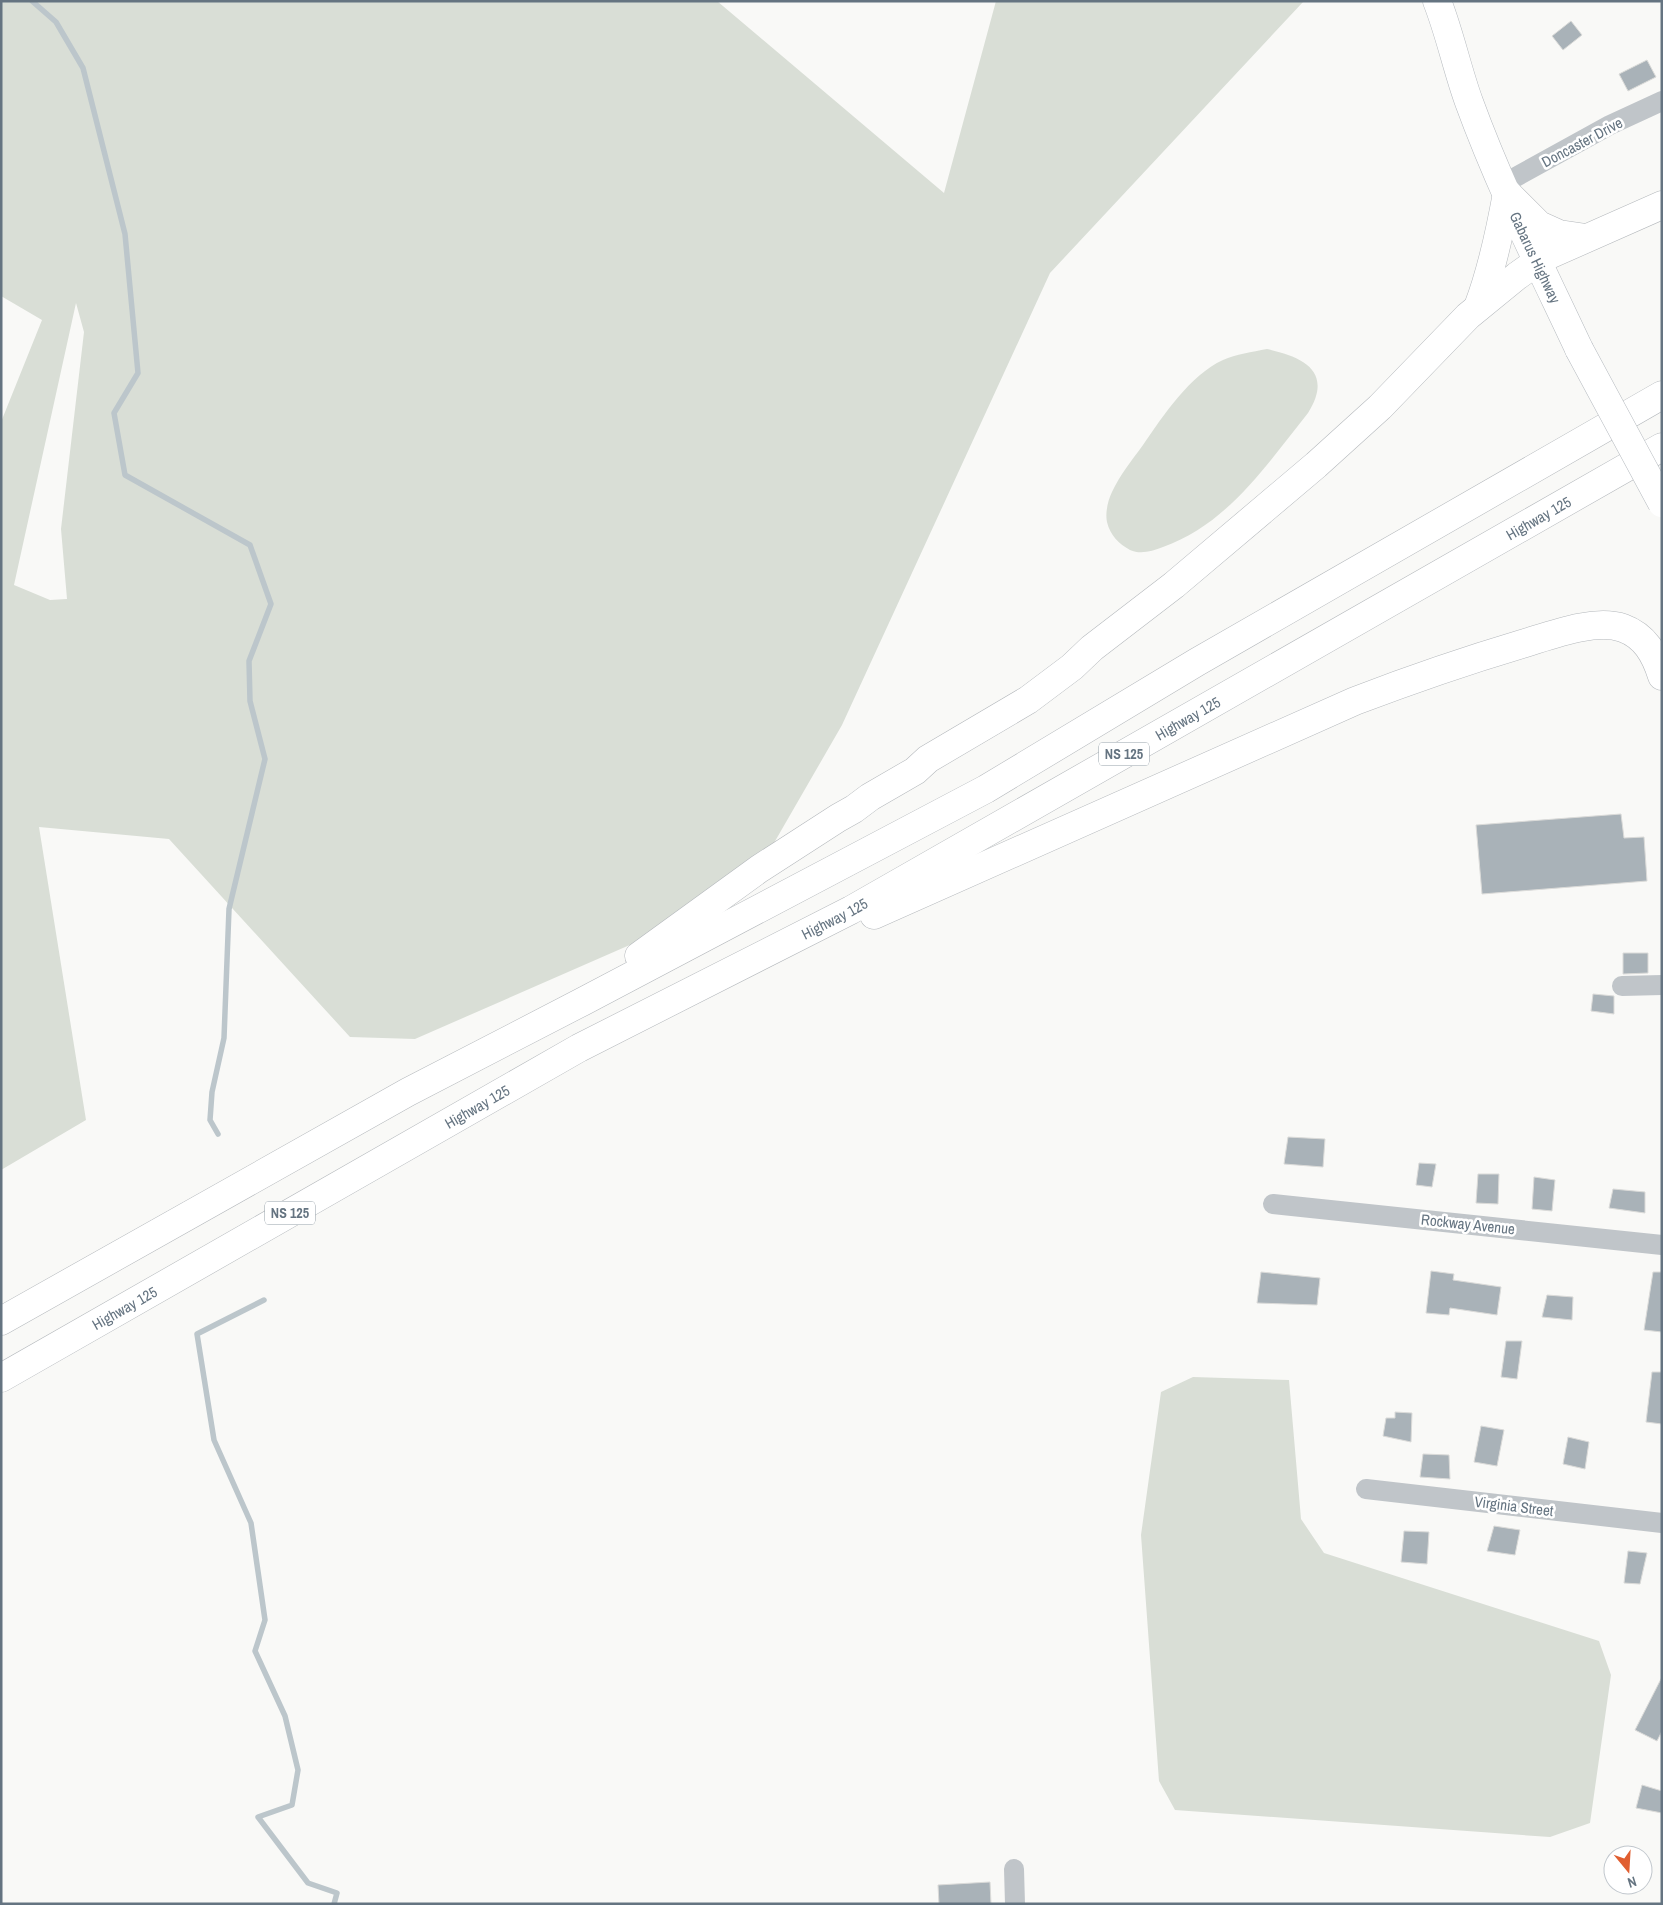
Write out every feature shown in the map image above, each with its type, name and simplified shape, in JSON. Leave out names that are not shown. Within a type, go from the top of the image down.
[{"type":"main road","name":"Gabarus Highway","points":[[1436,1],[1445,23],[1469,102],[1505,189],[1579,349],[1662,503]]},
{"type":"main road","points":[[1505,189],[1539,225],[1560,234],[1586,238]]},
{"type":"main road","points":[[1478,307],[1498,244],[1505,189]]},
{"type":"main road","points":[[562,1012],[767,864],[870,797],[915,771],[928,759],[1028,700],[1072,667],[1092,648],[1174,585],[1316,465],[1380,406],[1478,307],[1538,260],[1662,205]]},
{"type":"main road","name":"NS 125","points":[[1,1321],[408,1092],[986,789],[1197,662],[1662,395]]},
{"type":"main road","name":"Highway 125","points":[[1,1378],[579,1048],[851,910],[1662,447]]},
{"type":"main road","points":[[579,1048],[1310,721],[1407,681],[1550,636],[1578,629],[1602,626],[1621,628],[1635,634],[1644,641],[1654,656],[1662,676]]},
{"type":"street","name":"Doncaster Drive","points":[[1505,189],[1610,125],[1662,101]]},
{"type":"street","points":[[1622,986],[1662,985]]},
{"type":"street","name":"Rockway Avenue","points":[[1273,1204],[1662,1245]]},
{"type":"street","name":"Virginia Street","points":[[1366,1489],[1662,1523]]},
{"type":"street","points":[[1014,1869],[1015,1904]]},
{"type":"shaded area","points":[[1,1],[717,1],[944,193],[996,1],[1303,2],[1050,273],[842,725],[744,895],[415,1039],[350,1037],[169,839],[39,827],[86,1120],[1,1170],[1,422],[42,320],[1,296]],"holes":[[[76,303],[84,332],[61,529],[67,599],[50,600],[14,585]]]},
{"type":"shaded area","points":[[1267,349],[1292,356],[1311,368],[1316,376],[1318,386],[1315,399],[1308,413],[1261,472],[1227,508],[1207,524],[1186,537],[1151,551],[1134,551],[1122,545],[1108,527],[1106,518],[1109,499],[1122,474],[1159,422],[1188,386],[1211,367],[1233,356]]},
{"type":"shaded area","points":[[1193,1377],[1289,1380],[1301,1519],[1324,1553],[1599,1641],[1611,1675],[1590,1823],[1550,1837],[1175,1810],[1159,1781],[1141,1535],[1161,1392]]},
{"type":"building","points":[[1571,21],[1582,35],[1563,50],[1552,36]]},
{"type":"building","points":[[1647,60],[1656,77],[1628,91],[1619,74]]},
{"type":"building","points":[[1621,814],[1624,838],[1644,837],[1647,881],[1482,894],[1476,825]]},
{"type":"building","points":[[1623,953],[1648,953],[1648,973],[1623,974]]},
{"type":"building","points":[[1593,994],[1614,996],[1614,1014],[1591,1011]]},
{"type":"building","points":[[1288,1137],[1325,1139],[1323,1167],[1284,1164]]},
{"type":"building","points":[[1419,1163],[1436,1164],[1432,1187],[1416,1185]]},
{"type":"building","points":[[1478,1174],[1499,1174],[1498,1204],[1476,1203]]},
{"type":"building","points":[[1534,1177],[1555,1180],[1552,1211],[1532,1209]]},
{"type":"building","points":[[1613,1189],[1645,1192],[1645,1213],[1609,1208]]},
{"type":"building","points":[[1431,1271],[1454,1274],[1453,1280],[1501,1287],[1497,1315],[1450,1308],[1449,1315],[1426,1313]]},
{"type":"building","points":[[1261,1272],[1320,1278],[1317,1305],[1257,1303]]},
{"type":"building","points":[[1653,1272],[1662,1272],[1662,1332],[1644,1330]]},
{"type":"building","points":[[1547,1295],[1573,1297],[1572,1320],[1542,1317]]},
{"type":"building","points":[[1506,1341],[1522,1341],[1517,1379],[1501,1377]]},
{"type":"building","points":[[1652,1372],[1662,1372],[1662,1424],[1646,1422]]},
{"type":"building","points":[[1395,1412],[1412,1413],[1411,1442],[1383,1436],[1386,1418],[1395,1418]]},
{"type":"building","points":[[1481,1426],[1504,1430],[1497,1466],[1474,1462]]},
{"type":"building","points":[[1568,1437],[1589,1442],[1585,1469],[1563,1464]]},
{"type":"building","points":[[1423,1454],[1449,1455],[1450,1479],[1420,1477]]},
{"type":"building","points":[[1494,1526],[1520,1530],[1515,1555],[1487,1551]]},
{"type":"building","points":[[1404,1531],[1429,1532],[1427,1564],[1401,1562]]},
{"type":"building","points":[[1628,1551],[1647,1553],[1640,1584],[1624,1583]]},
{"type":"building","points":[[1662,1677],[1662,1731],[1657,1741],[1635,1730]]},
{"type":"building","points":[[1642,1785],[1662,1791],[1662,1813],[1636,1808]]},
{"type":"building","points":[[990,1882],[991,1904],[939,1904],[938,1885]]},
{"type":"waterway","points":[[32,1],[56,22],[83,68],[125,234],[138,373],[114,413],[125,475],[250,545],[271,604],[249,661],[250,701],[265,759],[229,909],[224,1038],[212,1092],[210,1120],[218,1134]]},
{"type":"waterway","points":[[264,1300],[197,1334],[214,1440],[251,1523],[265,1620],[255,1651],[285,1716],[298,1770],[292,1805],[258,1817],[308,1883],[337,1893],[334,1904]]}]
